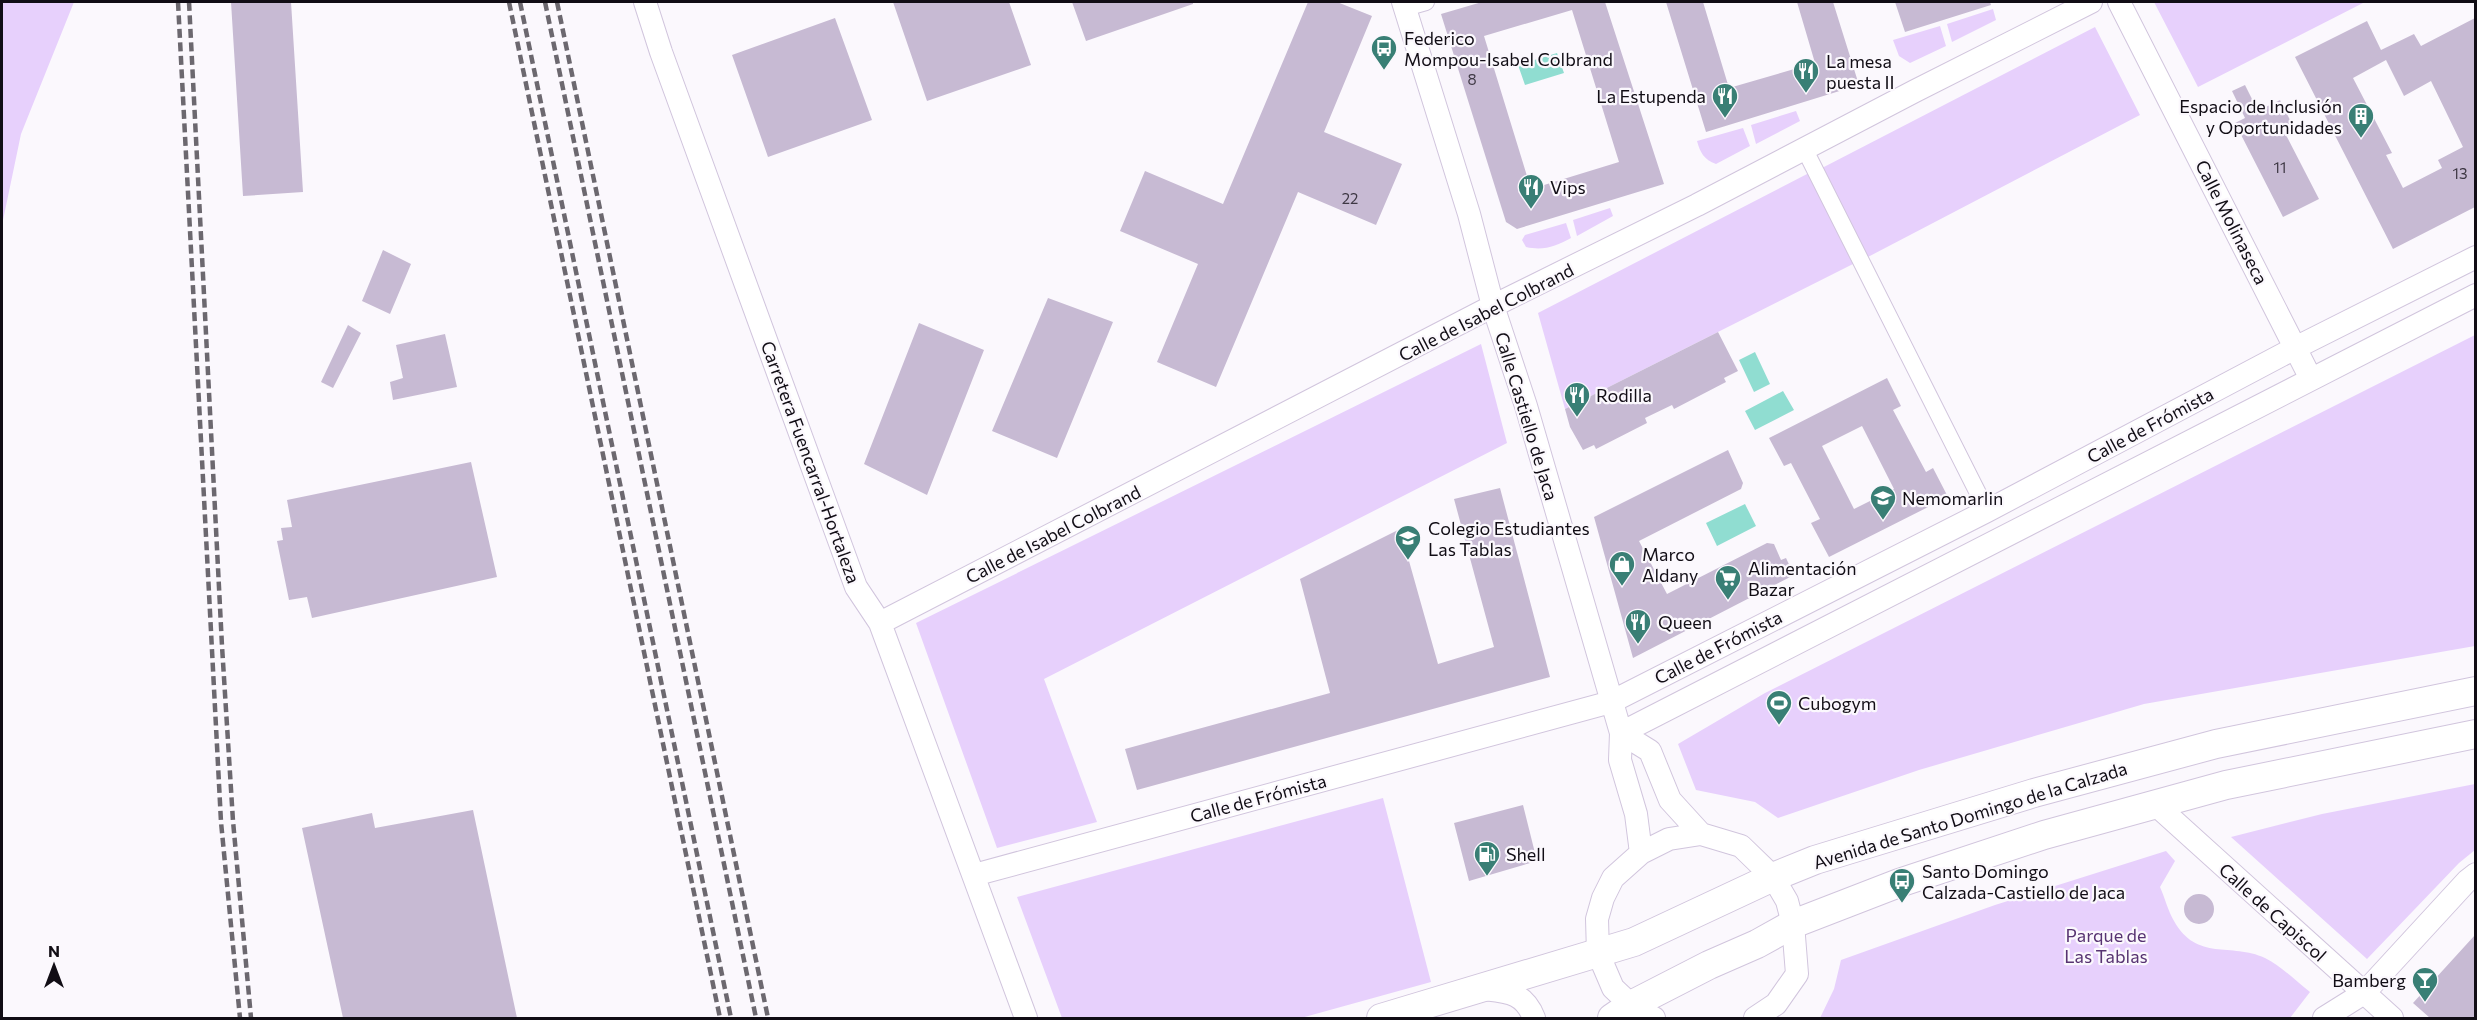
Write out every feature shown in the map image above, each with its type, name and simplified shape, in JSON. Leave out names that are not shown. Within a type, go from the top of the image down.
[{"type":"street","name":"Carretera Fuencarral-Hortaleza","points":[[645,2],[661,52],[856,587],[880,623],[1026,1018]]},
{"type":"street","name":"Calle de Isabel Colbrand","points":[[880,623],[1493,306],[1697,206],[1804,148],[2091,2]]},
{"type":"street","name":"Calle Molinaseca","points":[[2119,2],[2297,347],[2311,379]]},
{"type":"street","name":"Calle Castiello de Jaca","points":[[1411,4],[1493,306],[1526,406],[1621,733],[1620,760],[1636,814],[1641,853]]},
{"type":"street","points":[[1804,148],[1987,511]]},
{"type":"street","name":"Calle de Frómista","points":[[974,875],[1611,702],[1987,511],[2297,347],[2475,257]]},
{"type":"street","name":"Calle de Frómista","points":[[1621,733],[2475,295]]},
{"type":"street","name":"Avenida de Santo Domingo de la Calzada","points":[[1381,1018],[1634,942],[1773,877],[1830,856],[2000,803],[2216,744],[2475,691]]},
{"type":"street","points":[[1621,733],[1650,751],[1670,800],[1701,834]]},
{"type":"street","points":[[1755,1018],[1776,1004],[1797,974],[1793,924],[1787,901],[1773,877],[1741,846],[1701,834],[1669,839],[1641,853],[1613,878],[1603,898],[1597,918],[1598,953],[1613,988],[1632,1014],[1709,964],[1756,944],[1793,924],[1899,884],[2000,850],[2226,785],[2475,734]]},
{"type":"street","name":"Calle de Capiscol","points":[[2155,804],[2392,1018]]},
{"type":"street","points":[[2324,1018],[2364,993],[2475,874]]},
{"type":"street","name":"Avenida de Santo Domingo de la Calzada","points":[[1481,989],[1513,993],[1530,1007],[1534,1018]]},
{"type":"green space","points":[[2,2],[74,2],[21,134],[2,225]]},
{"type":"green space","points":[[2154,2],[2365,2],[2198,87]]},
{"type":"green space","points":[[1993,9],[1996,20],[1952,42],[1947,24]]},
{"type":"green space","points":[[1940,26],[1946,46],[1910,63],[1899,56],[1893,40]]},
{"type":"green space","points":[[2095,27],[2140,115],[1866,258],[1822,168]]},
{"type":"green space","points":[[1796,111],[1800,121],[1756,144],[1751,125]]},
{"type":"green space","points":[[1743,128],[1750,146],[1716,164],[1708,160],[1701,152],[1697,141]]},
{"type":"green space","points":[[1809,173],[1853,264],[1565,409],[1538,313]]},
{"type":"green space","points":[[1610,208],[1613,216],[1577,236],[1573,220]]},
{"type":"green space","points":[[1566,223],[1571,238],[1555,245],[1532,248],[1526,247],[1522,240],[1525,235]]},
{"type":"green space","points":[[2475,335],[2475,646],[2144,704],[1919,770],[1778,818],[1755,802],[1696,790],[1678,744],[1765,693]]},
{"type":"green space","points":[[1481,344],[1507,443],[1044,679],[1097,822],[997,848],[916,623]]},
{"type":"green space","points":[[2475,784],[2475,850],[2459,863],[2367,959],[2231,837],[2322,814]]},
{"type":"green space","points":[[1383,798],[1431,982],[1301,1018],[1062,1018],[1017,897]]},
{"type":"green space","name":"Parque de Las Tablas","points":[[2166,851],[2175,861],[2160,887],[2172,917],[2183,934],[2204,947],[2252,953],[2283,969],[2310,992],[2290,1018],[1820,1018],[1834,989],[1841,960],[1995,905]]},
{"type":"shaded area","points":[[1557,53],[1564,73],[1525,85],[1518,65]]},
{"type":"shaded area","points":[[1755,352],[1770,384],[1754,392],[1739,360]]},
{"type":"shaded area","points":[[1783,391],[1794,410],[1755,430],[1745,411]]},
{"type":"shaded area","points":[[1745,504],[1756,526],[1717,546],[1706,523]]},
{"type":"building","points":[[231,2],[291,2],[303,192],[243,196]]},
{"type":"building","points":[[893,2],[1009,2],[1031,65],[927,101]]},
{"type":"building","points":[[1072,2],[1193,2],[1193,4],[1086,41]]},
{"type":"building","points":[[1308,2],[1337,2],[1372,16],[1324,132],[1402,164],[1376,225],[1298,192],[1216,387],[1157,362],[1198,264],[1120,231],[1145,171],[1223,204]]},
{"type":"building","points":[[1482,2],[1605,2],[1664,184],[1517,229],[1506,222],[1441,14]],"holes":[[[1572,10],[1619,162],[1531,189],[1484,36]]]},
{"type":"building","points":[[1666,2],[1703,2],[1729,88],[1815,63],[1797,2],[1833,2],[1859,85],[1706,132]]},
{"type":"building","points":[[1895,2],[1990,2],[1991,5],[1905,32]]},
{"type":"building","points":[[835,18],[872,120],[768,157],[732,55]]},
{"type":"building","name":"Espacio de Inclusión y Oportunidades","points":[[2475,18],[2475,207],[2393,249],[2295,57],[2367,21],[2381,50],[2414,34],[2421,46]],"holes":[[[2386,60],[2404,96],[2431,81],[2463,147],[2438,160],[2442,168],[2403,188],[2386,155],[2392,153],[2353,78]]]},
{"type":"building","points":[[2245,85],[2258,111],[2280,100],[2295,130],[2286,135],[2319,199],[2283,217],[2235,123],[2245,118],[2232,91]]},
{"type":"building","points":[[383,250],[411,264],[390,314],[362,301]]},
{"type":"building","points":[[1048,298],[1113,322],[1057,458],[992,431]]},
{"type":"building","points":[[919,323],[984,350],[927,495],[864,464]]},
{"type":"building","points":[[348,325],[361,333],[333,388],[321,382]]},
{"type":"building","points":[[1718,332],[1738,371],[1724,378],[1726,382],[1674,409],[1672,405],[1645,418],[1647,423],[1596,449],[1594,445],[1583,450],[1570,427],[1565,409]]},
{"type":"building","points":[[445,334],[457,387],[393,400],[390,382],[403,378],[396,345]]},
{"type":"building","points":[[1887,378],[1901,406],[1893,410],[1926,472],[1933,468],[1948,497],[1829,557],[1811,523],[1820,519],[1791,463],[1784,466],[1769,438]],"holes":[[[1862,426],[1894,489],[1854,509],[1822,446]]]},
{"type":"building","points":[[1728,450],[1743,483],[1741,489],[1639,541],[1667,594],[1767,543],[1774,544],[1781,560],[1786,558],[1794,575],[1633,658],[1594,517]]},
{"type":"building","points":[[471,462],[497,577],[312,618],[307,597],[289,600],[277,541],[283,540],[281,528],[292,527],[287,500]]},
{"type":"building","points":[[1500,488],[1550,677],[1137,790],[1125,749],[1330,693],[1300,579],[1400,529],[1438,664],[1494,647],[1454,499]]},
{"type":"building","points":[[1523,805],[1537,861],[1469,881],[1454,823]]},
{"type":"building","points":[[473,810],[517,1018],[343,1018],[302,828],[372,813],[375,828]]},
{"type":"building","points":[[2199,894],[2210,898],[2214,909],[2210,920],[2199,924],[2188,920],[2184,909],[2188,898]]},
{"type":"building","points":[[2475,935],[2475,1018],[2430,1018],[2413,1003]]},
{"type":"railway","points":[[178,2],[221,822],[240,1018]]},
{"type":"railway","points":[[189,2],[222,646],[233,821],[251,1018]]},
{"type":"railway","points":[[509,2],[720,1018]]},
{"type":"railway","points":[[520,2],[731,1018]]},
{"type":"railway","points":[[545,2],[756,1018]]},
{"type":"railway","points":[[557,2],[768,1018]]},
{"type":"place","name":"Federico Mompou-Isabel Colbrand","points":[[1384,71]]},
{"type":"place","name":"La mesa puesta II","points":[[1806,94]]},
{"type":"place","name":"La Estupenda","points":[[1725,119]]},
{"type":"place","name":"Espacio de Inclusión y Oportunidades","points":[[2361,139]]},
{"type":"place","name":"Vips","points":[[1531,210]]},
{"type":"place","name":"Rodilla","points":[[1577,418]]},
{"type":"place","name":"Nemomarlin","points":[[1883,521]]},
{"type":"place","name":"Colegio Estudiantes Las Tablas","points":[[1408,561]]},
{"type":"place","name":"Marco Aldany","points":[[1622,587]]},
{"type":"place","name":"Alimentación Bazar","points":[[1728,601]]},
{"type":"place","name":"Queen","points":[[1638,645]]},
{"type":"place","name":"Cubogym","points":[[1779,726]]},
{"type":"place","name":"Shell","points":[[1487,877]]},
{"type":"place","name":"Santo Domingo Calzada-Castiello de Jaca","points":[[1902,904]]},
{"type":"place","name":"Bamberg","points":[[2425,1003]]}]
